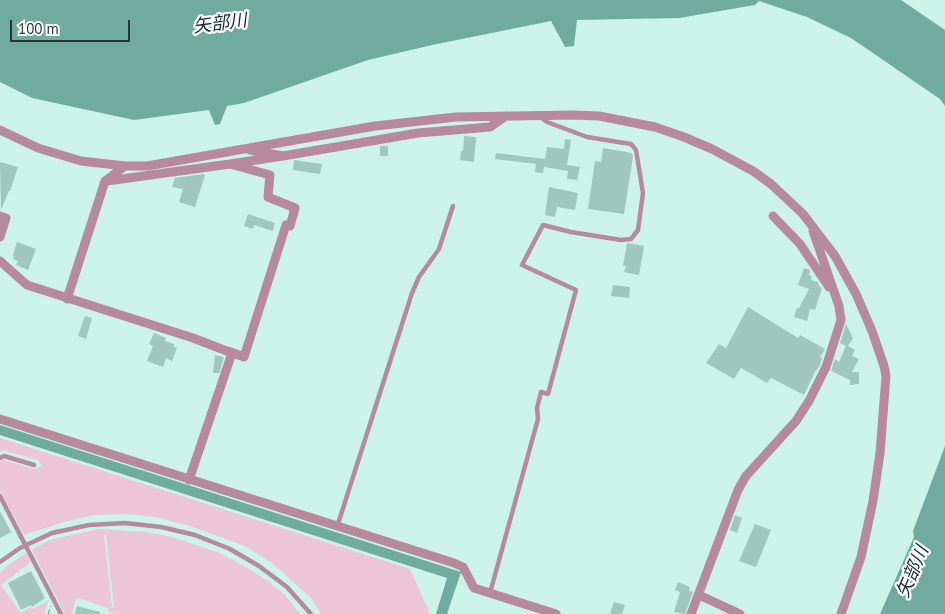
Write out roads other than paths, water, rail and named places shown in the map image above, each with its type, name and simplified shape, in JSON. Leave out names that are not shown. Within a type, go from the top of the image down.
[{"type":"street","points":[[105,181],[283,156],[418,133],[490,127],[507,116]]},
{"type":"street","points":[[0,130],[59,156],[81,161],[125,166],[147,166],[375,126],[456,117],[599,116],[655,127],[684,137],[712,149],[753,171],[771,184],[809,220],[835,256],[856,294],[872,330],[886,376],[880,453],[873,501],[861,557],[841,614]]},
{"type":"street","points":[[244,149],[283,156]]},
{"type":"street","points":[[0,261],[27,285],[193,338],[244,357],[286,225],[290,226],[295,208],[268,197],[270,175],[230,164]]},
{"type":"street","points":[[67,299],[105,181],[125,166]]},
{"type":"street","points":[[0,216],[6,218],[0,236]]},
{"type":"street","points":[[773,216],[800,244],[836,297]]},
{"type":"street","points":[[691,614],[738,490],[746,476],[796,421],[809,401],[826,367],[841,320],[836,297],[809,220]]},
{"type":"street","points":[[189,480],[232,353],[228,352]]},
{"type":"street","points":[[0,419],[463,567],[474,588],[556,614]]},
{"type":"street","points":[[699,595],[740,614]]},
{"type":"lane","points":[[490,593],[538,419],[537,408],[541,392],[548,394],[576,290],[522,265],[544,224],[571,232],[621,240],[631,239],[638,230],[643,193],[636,150],[631,144],[587,137],[547,122],[538,116]]},
{"type":"lane","points":[[337,527],[412,292],[418,277],[442,241],[453,206]]},
{"type":"lane","points":[[0,458],[4,456],[34,465]]},
{"type":"lane","points":[[0,496],[61,614]]},
{"type":"lane","points":[[0,562],[25,545],[52,533],[89,525],[125,523],[160,527],[195,535],[230,549],[259,566],[287,587],[311,614]]},
{"type":"water","name":"矢部川","points":[[0,0],[901,0],[945,30],[945,106],[940,99],[851,38],[807,17],[759,1],[755,5],[679,18],[577,20],[574,46],[565,47],[551,21],[432,45],[368,60],[244,103],[227,106],[220,124],[215,125],[209,110],[134,120],[32,98],[0,82]]},
{"type":"water","points":[[0,425],[461,572],[447,614],[436,614],[447,578],[0,435]]},
{"type":"water","name":"矢部川","points":[[945,446],[945,614],[880,614],[914,537],[913,531]]}]
